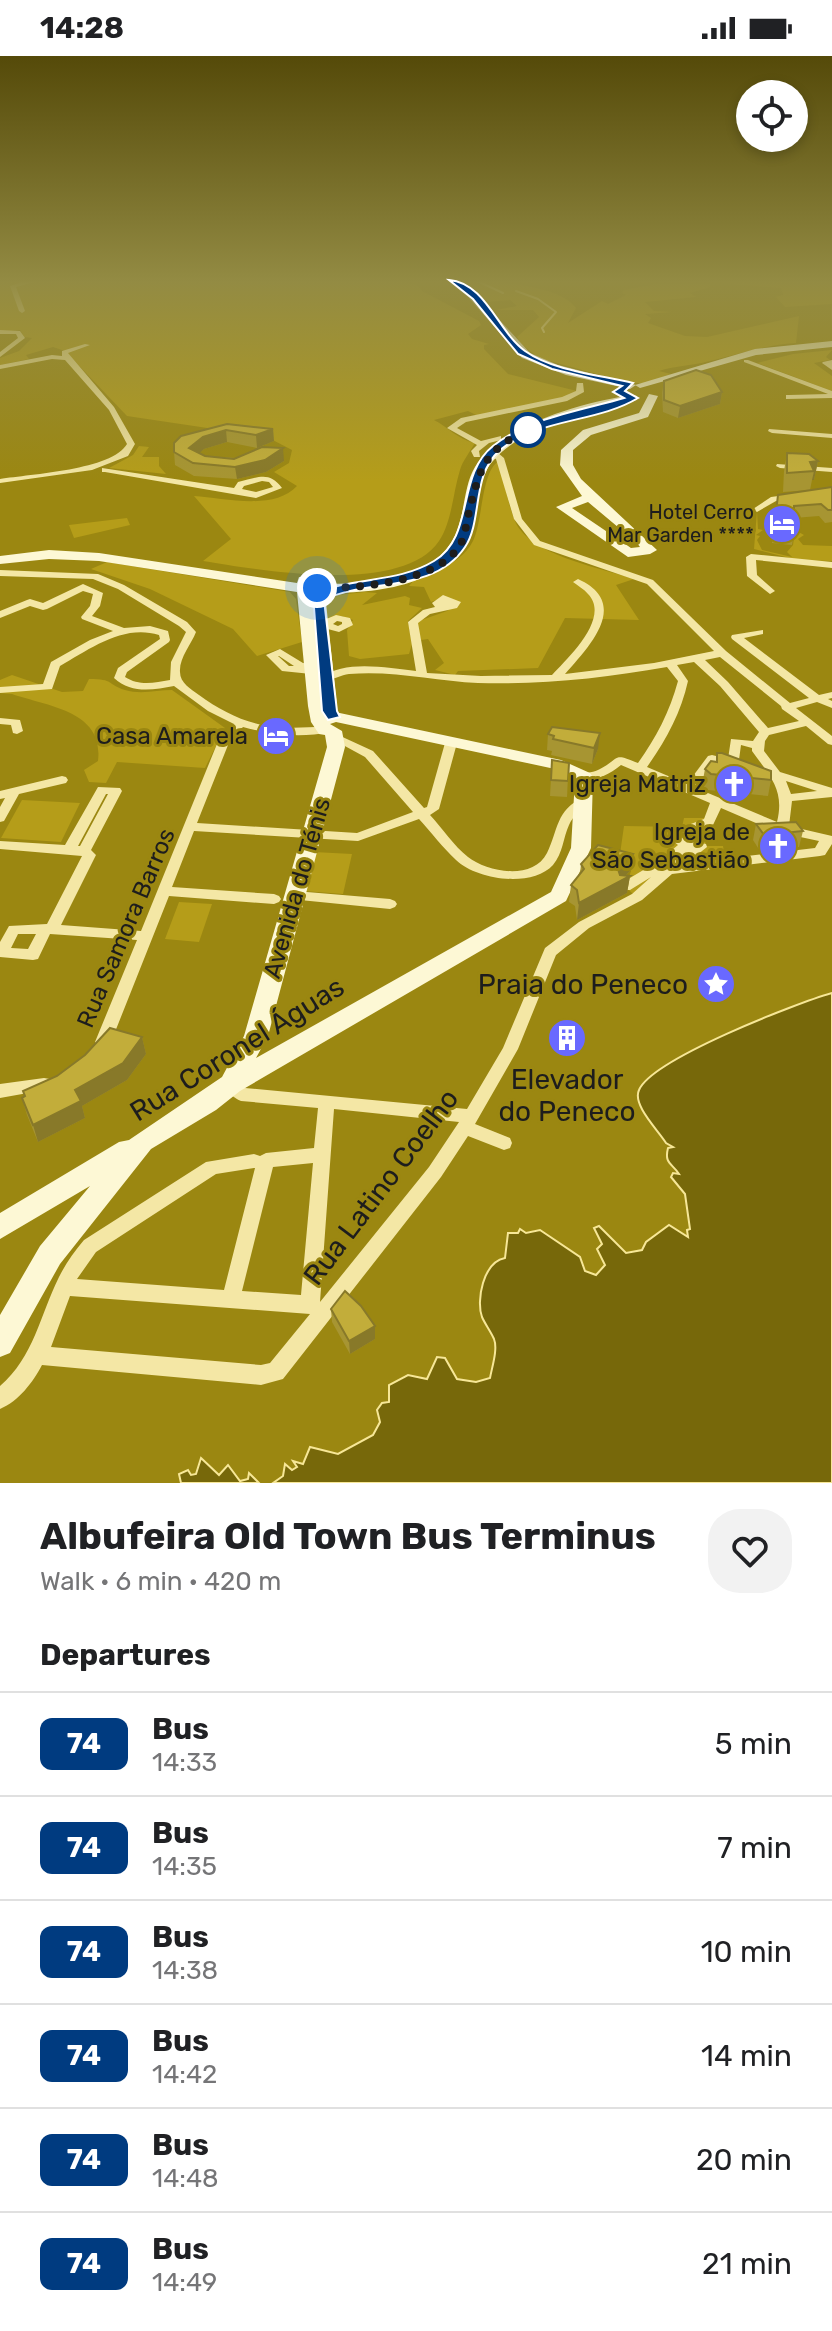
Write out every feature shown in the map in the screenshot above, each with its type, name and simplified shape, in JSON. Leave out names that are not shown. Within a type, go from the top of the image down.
[{"type":"main road","points":[[509,348],[514,354],[539,365],[638,393]]},
{"type":"main road","points":[[516,348],[555,367],[638,393]]},
{"type":"main road","points":[[0,560],[58,557],[122,560],[337,588],[399,581],[439,564],[460,546],[479,470],[497,448],[542,425],[755,352],[812,348]]},
{"type":"main road","points":[[0,550],[108,552],[238,571],[312,586],[388,574],[418,564],[439,551],[451,535],[467,470],[479,450],[498,438],[746,361],[771,354],[820,348]]},
{"type":"main road","points":[[591,497],[562,507],[628,553],[650,550],[580,487],[567,464],[570,444],[586,433],[644,415],[638,393]]},
{"type":"main road","points":[[312,586],[331,726],[451,743],[561,765],[584,777]]},
{"type":"main road","name":"Avenida do Ténis","points":[[259,1055],[284,898],[312,834],[331,726]]},
{"type":"main road","name":"Rua Coronel Águas","points":[[0,1343],[50,1255],[142,1142],[207,1103],[259,1055],[536,911],[559,896],[581,848],[584,777]]},
{"type":"main road","points":[[0,1227],[142,1142]]},
{"type":"street","points":[[0,367],[65,355],[81,348]]},
{"type":"street","points":[[65,355],[116,411],[131,444],[125,454],[97,470]]},
{"type":"street","points":[[746,361],[832,395]]},
{"type":"street","points":[[832,362],[825,363],[832,368]]},
{"type":"street","points":[[479,450],[451,428],[464,420],[564,399],[580,392],[580,385]]},
{"type":"street","points":[[789,397],[832,395]]},
{"type":"street","points":[[772,431],[832,436]]},
{"type":"street","points":[[495,455],[500,458],[518,519],[537,543],[650,582],[722,653],[832,742]]},
{"type":"street","points":[[780,466],[832,470]]},
{"type":"street","points":[[97,470],[157,478]]},
{"type":"street","points":[[0,481],[97,470],[223,490],[239,489]]},
{"type":"street","points":[[757,509],[774,499],[803,496]]},
{"type":"street","points":[[770,591],[752,576],[751,557],[832,565]]},
{"type":"street","points":[[6,574],[95,576],[121,587],[183,624],[191,632],[173,663],[176,682],[211,711],[240,724],[297,732],[331,726],[369,754],[462,859],[476,869],[520,873],[542,867],[550,860],[564,821],[583,802]]},
{"type":"street","points":[[556,677],[588,643],[598,623],[600,607],[595,593],[578,582]]},
{"type":"street","points":[[0,615],[30,602],[43,607],[83,587],[98,593],[95,606],[86,617],[123,631]]},
{"type":"street","points":[[422,675],[413,622],[419,616],[441,607]]},
{"type":"street","points":[[0,690],[48,687],[55,664],[123,631],[156,629],[164,633],[165,640],[122,670],[119,678],[127,685],[142,687],[176,682]]},
{"type":"street","points":[[759,632],[736,637],[816,698],[832,705]]},
{"type":"street","points":[[321,670],[447,678],[556,677],[670,663],[722,653]]},
{"type":"street","points":[[697,659],[717,675],[765,732]]},
{"type":"street","points":[[640,769],[662,737],[680,694],[683,681],[670,663]]},
{"type":"street","points":[[786,707],[832,695]]},
{"type":"street","points":[[0,721],[16,722],[17,731]]},
{"type":"street","points":[[782,829],[785,798],[758,751],[758,745],[765,732],[806,723]]},
{"type":"street","name":"Rua Samora Barros","points":[[93,1055],[108,1037],[225,739],[240,724]]},
{"type":"street","points":[[745,768],[735,741],[758,745]]},
{"type":"street","points":[[193,827],[358,837],[433,809],[451,743]]},
{"type":"street","points":[[690,788],[712,759],[832,793]]},
{"type":"street","points":[[584,777],[603,773],[620,760],[690,788],[716,804],[782,829],[829,840],[820,852],[666,866]]},
{"type":"street","points":[[0,795],[62,780]]},
{"type":"street","points":[[0,818],[15,791]]},
{"type":"street","points":[[785,798],[832,793]]},
{"type":"street","points":[[625,887],[666,866],[687,844],[683,835],[709,822],[716,804]]},
{"type":"street","points":[[0,845],[77,850],[89,855],[48,930],[33,955],[1,953],[14,929],[48,930],[146,936]]},
{"type":"street","name":"Rua Latino Coelho","points":[[38,1355],[261,1375],[276,1372],[435,1172],[510,1049],[550,952],[584,925],[637,897],[666,866]]},
{"type":"street","points":[[166,891],[390,904]]},
{"type":"street","points":[[0,1091],[25,1089],[59,1079]]},
{"type":"street","points":[[231,1084],[241,1094],[468,1121],[504,1143]]},
{"type":"street","points":[[66,1287],[310,1305],[326,1104]]},
{"type":"street","points":[[0,1399],[38,1355],[75,1261],[90,1246],[212,1167],[321,1155]]},
{"type":"street","points":[[231,1298],[260,1160]]},
{"type":"shaded area","points":[[22,348],[51,348],[26,355],[29,359],[0,365],[0,358]]},
{"type":"shaded area","points":[[55,348],[484,348],[508,374],[577,391],[564,399],[480,417],[468,411],[434,420],[475,443],[460,470],[443,533],[421,558],[394,569],[363,574],[293,573],[203,561],[231,539],[194,496],[262,501],[287,494],[297,486],[274,472],[289,463],[292,450],[267,437],[127,416],[65,351]]},
{"type":"shaded area","points":[[526,348],[766,348],[665,369],[659,371],[671,374],[645,383],[629,383],[539,358]]},
{"type":"shaded area","points":[[832,350],[826,357],[830,360],[814,363],[832,376],[832,391],[757,363],[793,354]]},
{"type":"shaded area","points":[[139,446],[149,447],[142,457],[159,457],[159,466],[166,474],[109,468],[133,455]]},
{"type":"shaded area","points":[[499,461],[512,514],[523,533],[535,543],[567,559],[634,579],[616,585],[639,620],[565,618],[538,668],[458,671],[455,675],[435,670],[444,663],[428,639],[421,640],[416,622],[447,611],[459,602],[445,597],[431,602],[424,587],[409,586],[466,551],[476,532],[489,475]]},
{"type":"shaded area","points":[[757,511],[758,529],[763,530],[756,535],[760,536],[757,540],[762,550],[792,557],[787,552],[793,545],[795,530],[804,535],[798,539],[803,545],[832,546],[832,561],[797,560],[754,549]]},
{"type":"shaded area","points":[[127,518],[130,525],[74,538],[69,525]]},
{"type":"shaded area","points":[[107,562],[290,592],[296,599],[302,642],[257,656],[233,629],[150,589],[91,569]]},
{"type":"shaded area","points":[[377,593],[362,605],[405,596],[410,598],[409,605],[422,608],[408,621],[412,644],[409,654],[360,659],[349,656],[347,630],[353,620],[342,616],[326,619],[325,604],[338,595]]},
{"type":"shaded area","points":[[12,675],[62,692],[83,691],[89,679],[107,681],[131,691],[172,690],[225,728],[205,768],[117,762],[106,783],[89,782],[84,770],[98,761],[98,744],[92,731],[72,714],[0,693],[0,680]]},
{"type":"shaded area","points":[[22,800],[80,803],[61,842],[1,838]]},
{"type":"shaded area","points":[[684,818],[710,818],[705,846],[723,846],[725,858],[663,866],[633,894],[626,887],[631,871],[618,868],[624,826],[682,827]]},
{"type":"shaded area","points":[[314,852],[352,854],[343,894],[304,891]]},
{"type":"shaded area","points":[[179,902],[212,904],[199,942],[165,939]]},
{"type":"shaded area","points":[[832,993],[832,1483],[273,1483],[283,1476],[285,1464],[292,1470],[297,1467],[293,1461],[303,1464],[310,1447],[338,1454],[373,1435],[380,1422],[377,1410],[382,1403],[389,1402],[389,1385],[408,1375],[427,1379],[437,1357],[445,1358],[457,1379],[476,1382],[490,1378],[495,1343],[480,1310],[481,1292],[486,1274],[497,1261],[505,1258],[508,1233],[518,1233],[520,1229],[526,1233],[540,1230],[580,1257],[585,1271],[596,1275],[605,1265],[597,1249],[602,1244],[594,1228],[599,1226],[626,1253],[642,1250],[646,1242],[669,1225],[688,1237],[687,1230],[690,1229],[685,1194],[671,1177],[673,1173],[679,1174],[667,1157],[668,1148],[673,1147],[666,1143],[642,1110],[639,1090],[650,1077],[697,1048],[759,1020]]},
{"type":"shaded area","points":[[201,1458],[219,1475],[228,1465],[240,1481],[248,1479],[249,1473],[259,1483],[181,1483],[179,1474],[188,1470],[191,1475],[196,1474]]},
{"type":"building","points":[[696,370],[711,375],[722,392],[680,406],[664,400],[664,381]]},
{"type":"building","points":[[227,424],[273,429],[256,435],[226,430],[203,437],[189,448],[205,456],[234,459],[262,447],[283,448],[265,460],[235,467],[193,463],[174,452],[174,443],[181,436]]},
{"type":"building","points":[[787,453],[809,454],[818,461],[810,462],[814,471],[787,473]]},
{"type":"building","points":[[832,487],[832,510],[821,504],[794,506],[794,532],[774,530],[778,495]]},
{"type":"building","points":[[552,727],[600,733],[594,748],[553,739],[554,736],[548,734]]},
{"type":"building","points":[[717,753],[771,771],[771,780],[711,774],[705,769],[711,761],[717,762]]},
{"type":"building","points":[[552,760],[569,763],[568,781],[551,780]]},
{"type":"building","points":[[796,822],[803,831],[764,835],[756,824]]},
{"type":"building","points":[[598,845],[633,854],[618,869],[620,875],[630,876],[579,903],[577,890],[571,885],[584,869],[581,864]]},
{"type":"building","points":[[110,1028],[142,1037],[123,1063],[75,1090],[81,1101],[33,1125],[22,1098],[25,1096],[23,1091],[57,1076],[85,1055]]},
{"type":"building","points":[[345,1291],[375,1326],[349,1341],[331,1309]]},
{"type":"bus line","name":"74","points":[[333,717],[329,711],[317,598],[337,588],[399,581],[439,564],[460,546],[479,470],[497,448],[518,434],[542,425],[633,398],[618,392],[621,387],[630,385],[555,367],[521,353],[516,348]]},
{"type":"place","name":"Hotel Cerro Mar Garden ****","points":[[782,524]]},
{"type":"place","name":"Casa Amarela","points":[[276,736]]},
{"type":"place","name":"Igreja Matriz","points":[[734,784]]},
{"type":"place","name":"Igreja de São Sebastião","points":[[778,846]]},
{"type":"place","name":"Praia do Peneco","points":[[716,984]]},
{"type":"place","name":"Elevador do Peneco","points":[[567,1038]]},
{"type":"route","points":[[317,588],[362,587],[399,581],[452,555],[463,537],[479,470],[497,448],[528,430]]}]
